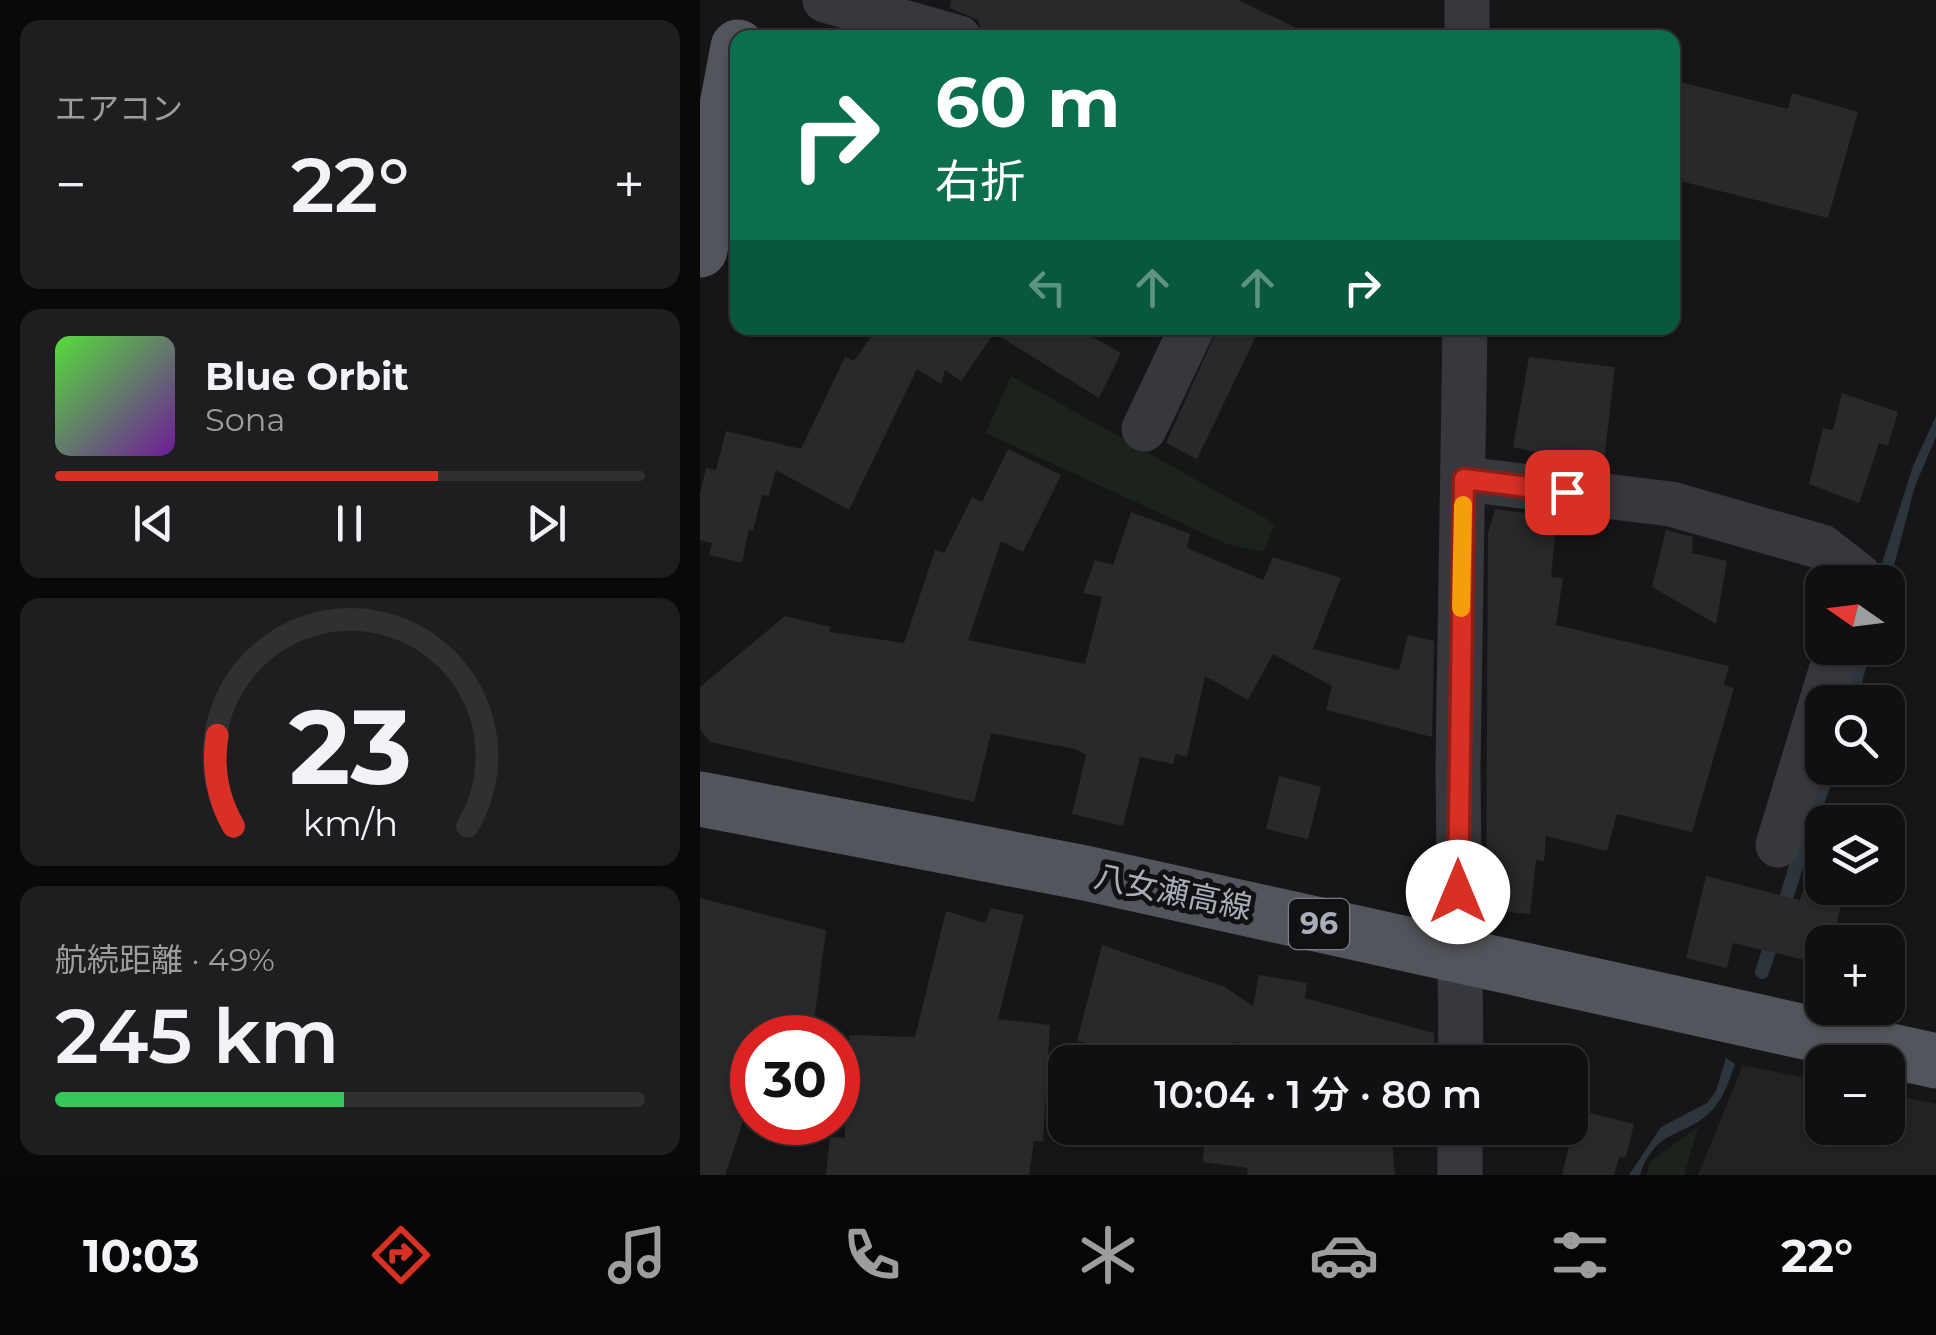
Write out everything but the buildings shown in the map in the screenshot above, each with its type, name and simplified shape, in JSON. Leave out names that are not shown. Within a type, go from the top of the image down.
[{"type":"main road","points":[[740,30],[746,0]]},
{"type":"main road","points":[[700,250],[730,90]]},
{"type":"main road","name":"八女瀬高線","points":[[700,799],[1085,873],[1936,1061]]},
{"type":"street","points":[[825,0],[931,30]]},
{"type":"street","points":[[1467,30],[1468,0]]},
{"type":"street","points":[[1144,430],[1189,335]]},
{"type":"street","points":[[1461,1045],[1458,767],[1465,335]]},
{"type":"street","points":[[1464,479],[1670,504],[1822,548],[1844,565]]},
{"type":"street","points":[[1778,844],[1833,665]]},
{"type":"street","points":[[1460,1145],[1460,1175]]},
{"type":"shaded area","points":[[1011,376],[1275,524],[1263,552],[1227,544],[986,433]]},
{"type":"shaded area","points":[[1936,416],[1936,437],[1915,486],[1894,565],[1881,565],[1913,466]]},
{"type":"shaded area","points":[[1853,665],[1867,665],[1861,685],[1848,685]]},
{"type":"shaded area","points":[[1816,785],[1831,785],[1824,805],[1810,805]]},
{"type":"shaded area","points":[[1726,1058],[1735,1064],[1714,1108],[1655,1148],[1640,1175],[1629,1175],[1661,1127],[1707,1103],[1716,1091]]},
{"type":"shaded area","points":[[1743,1065],[1805,1078],[1805,1145],[1905,1145],[1905,1098],[1936,1104],[1936,1175],[1698,1175]]},
{"type":"shaded area","points":[[1698,1127],[1684,1175],[1646,1175],[1651,1161]]},
{"type":"waterway","points":[[1781,915],[1805,837]]},
{"type":"waterway","points":[[1762,972],[1774,935]]},
{"type":"slow traffic","points":[[1461,608],[1463,505]]},
{"type":"route","points":[[1458,892],[1464,479],[1567,492]]}]
